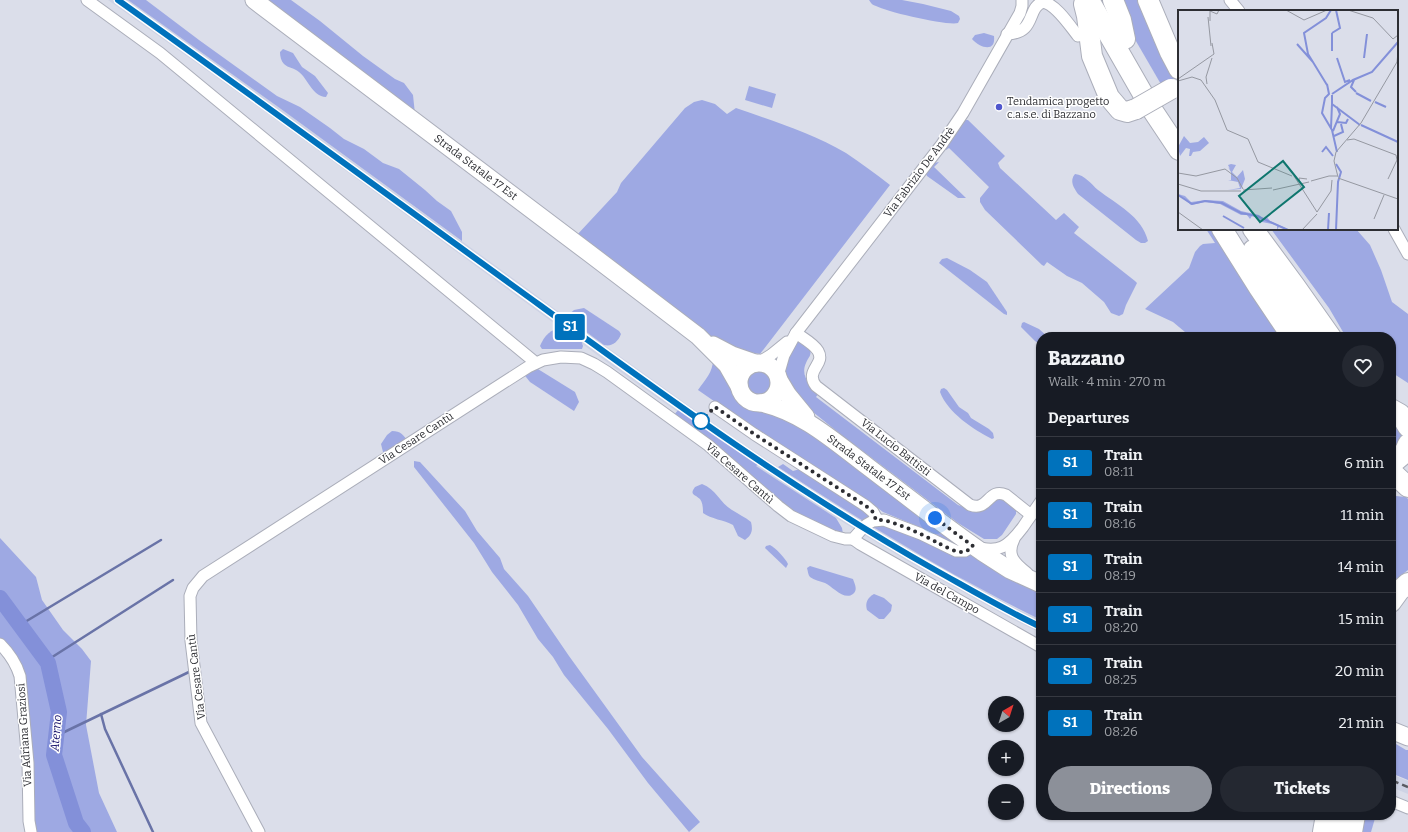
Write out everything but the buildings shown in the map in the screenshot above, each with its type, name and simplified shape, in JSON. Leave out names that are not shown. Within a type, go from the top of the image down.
[{"type":"highway","points":[[1083,0],[1088,16],[1092,52],[1096,65],[1110,97],[1117,108],[1127,112],[1159,99]]},
{"type":"highway","points":[[1089,0],[1123,59]]},
{"type":"highway","points":[[1104,0],[1125,40],[1178,132]]},
{"type":"highway","points":[[1113,0],[1118,9],[1125,40]]},
{"type":"highway","points":[[1148,0],[1178,67]]},
{"type":"highway","points":[[1096,65],[1096,55],[1102,48],[1111,50],[1123,59],[1159,99],[1178,128]]},
{"type":"highway","points":[[1159,99],[1178,147]]},
{"type":"highway","points":[[1159,99],[1178,157]]},
{"type":"highway","points":[[1223,230],[1259,288],[1301,332]]},
{"type":"highway","points":[[1236,230],[1301,332]]},
{"type":"highway","points":[[1241,230],[1301,332]]},
{"type":"highway","points":[[1254,230],[1296,286],[1328,332]]},
{"type":"highway","points":[[1396,412],[1400,414],[1408,428]]},
{"type":"highway","points":[[1396,460],[1400,457],[1408,445]]},
{"type":"highway","points":[[1396,476],[1408,487]]},
{"type":"highway","points":[[1396,595],[1408,583]]},
{"type":"highway","points":[[1323,832],[1325,820]]},
{"type":"highway","points":[[1337,832],[1339,820]]},
{"type":"highway","points":[[1352,832],[1353,820]]},
{"type":"main road","name":"Strada Statale 17 Est","points":[[254,0],[698,336],[732,355],[756,363]]},
{"type":"main road","name":"Strada Statale 17 Est","points":[[698,336],[732,372],[739,386]]},
{"type":"main road","points":[[756,363],[770,366],[778,378],[778,390],[767,401],[761,403],[752,402],[746,399],[740,392],[739,379],[743,370],[749,365],[756,363]]},
{"type":"main road","name":"Strada Statale 17 Est","points":[[778,378],[793,402],[818,428]]},
{"type":"main road","name":"Strada Statale 17 Est","points":[[761,403],[776,406],[818,428],[973,546],[1010,570],[1036,581]]},
{"type":"main road","points":[[1396,732],[1408,737]]},
{"type":"street","points":[[87,0],[165,58],[536,363]]},
{"type":"street","name":"Via Fabrizio De Andrè","points":[[778,378],[784,355],[796,333],[942,144],[961,116],[1020,13],[1022,0]]},
{"type":"street","points":[[1230,0],[1238,10]]},
{"type":"street","points":[[1007,34],[1017,34],[1024,30],[1038,5],[1042,2],[1047,2],[1059,13],[1078,36]]},
{"type":"street","points":[[1395,230],[1408,254]]},
{"type":"street","name":"Via Fabrizio De Andrè","points":[[756,363],[771,355],[796,333]]},
{"type":"street","name":"Via Lucio Battisti","points":[[796,333],[819,353],[819,362],[812,375],[812,380],[816,386],[970,505],[977,507],[981,506],[993,495],[1002,493],[1031,515]]},
{"type":"street","name":"Via Cesare Cantù","points":[[259,832],[201,723],[191,641],[190,596],[192,588],[203,576],[518,372],[536,363],[552,358],[568,356],[581,358],[594,364],[620,381],[708,445],[791,516],[833,536],[853,539]]},
{"type":"street","points":[[715,407],[866,506],[873,512],[876,520]]},
{"type":"street","points":[[1036,508],[1010,547],[1012,557],[1024,571],[1036,579]]},
{"type":"street","points":[[853,539],[863,528],[876,520],[884,520],[956,551],[965,551],[973,546],[984,549],[998,548],[1006,546],[1014,539]]},
{"type":"street","name":"Via del Campo","points":[[853,539],[1036,644]]},
{"type":"street","name":"Via Adriana Graziosi","points":[[0,644],[10,654],[20,676],[28,763],[29,821],[32,832]]},
{"type":"street","points":[[1396,804],[1408,808]]},
{"type":"shaded area","points":[[108,0],[128,0],[281,109],[731,436],[811,489],[917,553],[1015,608],[1036,618],[1036,631],[1010,618],[911,563],[831,515],[755,466],[615,368],[274,118]]},
{"type":"shaded area","points":[[128,0],[146,0],[277,96],[300,107],[344,139],[364,149],[383,163],[399,169],[451,211],[462,232],[462,241],[281,109]]},
{"type":"shaded area","points":[[264,0],[291,0],[320,21],[363,56],[395,79],[404,83],[413,95],[415,114]]},
{"type":"shaded area","points":[[869,0],[902,0],[923,4],[951,11],[959,16],[960,19],[958,23],[952,23],[917,18],[882,9]]},
{"type":"shaded area","points":[[1117,0],[1144,0],[1168,56],[1174,79],[1162,86],[1133,36]]},
{"type":"shaded area","points":[[984,33],[994,36],[993,45],[990,47],[979,45],[972,39],[975,35]]},
{"type":"shaded area","points":[[283,49],[293,53],[302,67],[315,76],[328,93],[326,97],[317,94],[302,75],[284,64],[281,60],[280,54]]},
{"type":"shaded area","points":[[749,86],[776,94],[772,108],[745,100]]},
{"type":"shaded area","points":[[702,100],[715,104],[727,114],[736,108],[820,139],[846,153],[890,185],[760,354],[732,347],[707,334],[576,236],[617,192],[621,183],[685,108],[694,102]]},
{"type":"shaded area","points":[[964,120],[968,120],[1005,156],[998,163],[1000,168],[1056,220],[1064,213],[1079,227],[1074,233],[1137,283],[1123,314],[1119,316],[1111,313],[1104,302],[1082,283],[1067,276],[1047,262],[1044,266],[1042,265],[985,210],[980,202],[980,198],[989,187],[949,148],[946,150],[945,148]]},
{"type":"shaded area","points":[[939,162],[934,167],[966,198],[958,198],[927,176],[925,172],[934,163]]},
{"type":"shaded area","points":[[1075,174],[1085,178],[1098,190],[1128,211],[1140,224],[1148,241],[1141,243],[1136,240],[1078,194],[1072,182]]},
{"type":"shaded area","points":[[1207,230],[1219,230],[1285,332],[1185,332],[1173,322],[1145,309],[1189,268],[1195,252],[1200,246],[1203,244],[1215,243]]},
{"type":"shaded area","points":[[1272,230],[1357,230],[1370,245],[1381,270],[1392,302],[1408,314],[1408,383],[1396,375],[1396,332],[1343,332],[1329,308]]},
{"type":"shaded area","points":[[947,258],[970,270],[987,282],[1007,312],[1007,315],[939,263],[942,259]]},
{"type":"shaded area","points":[[584,308],[619,331],[621,334],[616,342],[612,345],[604,345],[566,317],[574,310]]},
{"type":"shaded area","points":[[1024,322],[1042,332],[1036,332],[1036,342],[1021,327],[1022,323]]},
{"type":"shaded area","points":[[562,327],[581,340],[583,346],[582,349],[542,349],[540,346],[546,336],[554,329]]},
{"type":"shaded area","points":[[797,340],[810,349],[810,355],[804,368],[804,372],[809,384],[819,393],[816,397],[958,505],[966,508],[1002,498],[1016,510],[1016,514],[1002,535],[997,539],[984,539],[958,523],[808,408],[787,381],[785,367],[786,359]]},
{"type":"shaded area","points":[[713,360],[719,363],[730,388],[744,403],[754,407],[773,407],[962,544],[948,541],[929,531],[883,512],[867,500],[734,415],[698,390],[710,372]]},
{"type":"shaded area","points":[[533,366],[575,392],[579,402],[574,411],[530,382],[522,372]]},
{"type":"shaded area","points":[[759,371],[768,374],[771,383],[768,392],[759,395],[750,392],[747,383],[750,374]]},
{"type":"shaded area","points":[[944,388],[959,407],[968,413],[971,418],[993,433],[994,438],[992,439],[962,420],[949,407],[940,392],[941,389]]},
{"type":"shaded area","points":[[679,409],[759,464],[756,466],[836,518],[842,528],[843,534],[798,516],[673,416]]},
{"type":"shaded area","points":[[1396,422],[1402,435],[1400,443],[1396,448]]},
{"type":"shaded area","points":[[392,431],[400,433],[408,441],[384,456],[381,444],[387,435]]},
{"type":"shaded area","points":[[414,461],[420,462],[465,511],[477,531],[500,558],[504,569],[528,596],[569,656],[642,757],[700,822],[689,832],[648,783],[608,729],[564,675],[553,657],[538,639],[518,605],[492,572],[474,543],[414,467]]},
{"type":"shaded area","points":[[783,464],[793,471],[800,469],[884,521],[974,551],[1036,583],[1036,618],[1008,604],[910,549],[778,467]]},
{"type":"shaded area","points":[[702,484],[711,489],[728,507],[751,522],[751,532],[745,540],[738,536],[733,525],[703,513],[703,506],[700,499],[693,494],[695,487]]},
{"type":"shaded area","points":[[1396,496],[1406,497],[1408,499],[1408,570],[1396,579]]},
{"type":"shaded area","points":[[0,538],[36,577],[42,600],[63,630],[82,649],[91,661],[86,725],[99,793],[117,832],[27,832],[18,688],[11,664],[0,651]]},
{"type":"shaded area","points":[[770,545],[785,559],[788,564],[786,568],[765,548],[766,546]]},
{"type":"shaded area","points":[[810,566],[853,579],[856,587],[855,592],[850,596],[846,596],[825,583],[815,580],[809,575],[807,568]]},
{"type":"shaded area","points":[[874,594],[884,598],[892,605],[891,611],[884,619],[879,619],[867,610],[867,601]]},
{"type":"shaded area","points":[[1396,744],[1408,750],[1408,780],[1396,775]]},
{"type":"shaded area","points":[[1396,776],[1408,781],[1408,794],[1396,789]]},
{"type":"shaded area","points":[[1354,820],[1375,820],[1371,832],[1353,832]]},
{"type":"waterway","points":[[20,625],[161,540]]},
{"type":"waterway","points":[[46,661],[173,580]]},
{"type":"waterway","name":"Aterno","points":[[0,598],[48,663],[59,712],[54,755],[76,823],[83,832]]},
{"type":"waterway","points":[[56,736],[189,672]]},
{"type":"waterway","points":[[101,714],[105,729],[153,832]]},
{"type":"railway","points":[[118,0],[598,347],[742,449],[841,514],[891,544],[942,574],[1036,624]]},
{"type":"railway","points":[[1396,782],[1408,787]]},
{"type":"train","name":"S1","points":[[118,0],[277,113],[619,363],[746,453],[834,510],[914,558],[1012,613],[1036,625]]},
{"type":"place","name":"Tendamica progetto c.a.s.e. di Bazzano","points":[[999,107]]},
{"type":"route","points":[[701,421],[715,407],[743,427],[866,506],[873,512],[876,520],[884,520],[921,534],[956,551],[965,551],[973,546],[935,518]]}]
